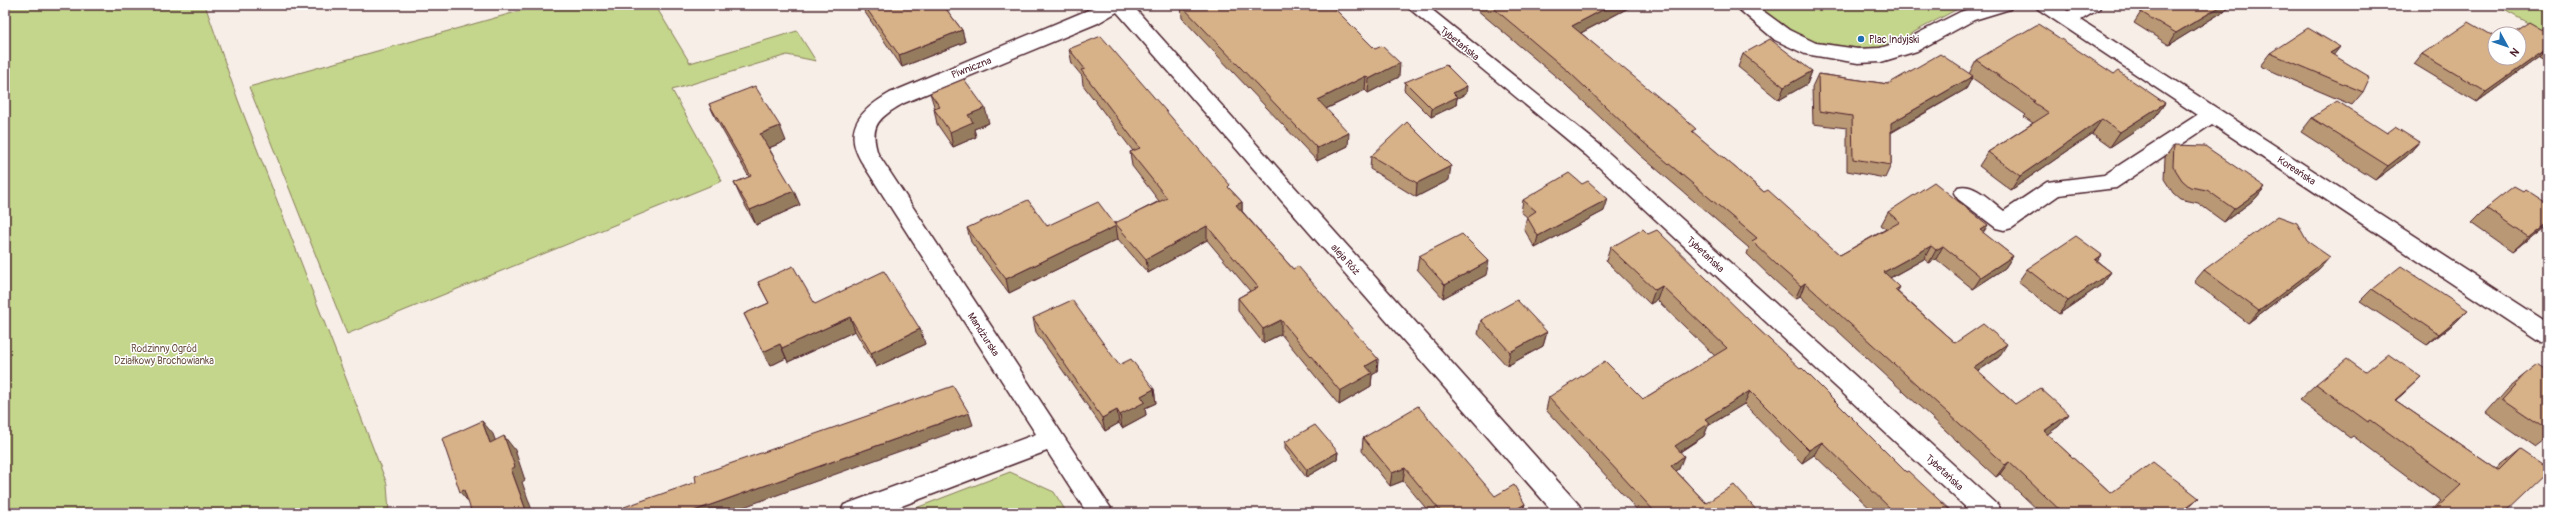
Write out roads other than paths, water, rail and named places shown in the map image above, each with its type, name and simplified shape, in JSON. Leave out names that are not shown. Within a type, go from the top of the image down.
[{"type":"street","name":"Piwniczna","points":[[868,156],[861,140],[864,126],[875,111],[897,98],[1091,18],[1115,5]]},
{"type":"street","name":"aleja Róż","points":[[1120,5],[1570,513]]},
{"type":"street","name":"Tybetańska","points":[[1414,5],[1593,150],[1989,513]]},
{"type":"street","points":[[1743,5],[1782,34],[1812,48],[1858,56],[1881,55],[1910,46],[1967,16],[2003,5]]},
{"type":"street","name":"Koreańska","points":[[2045,5],[2548,335]]},
{"type":"street","points":[[2068,19],[2092,5]]},
{"type":"street","points":[[1965,193],[2004,222],[2054,188],[2109,182],[2212,114]]},
{"type":"street","name":"Mandżurska","points":[[868,156],[1101,513]]},
{"type":"street","points":[[854,513],[1052,439]]},
{"type":"place","name":"Plac Indyjski","points":[[1861,39]]},
{"type":"park label","name":"Rodzinny Ogród Działkowy Brochowianka","points":[[164,354]]}]
